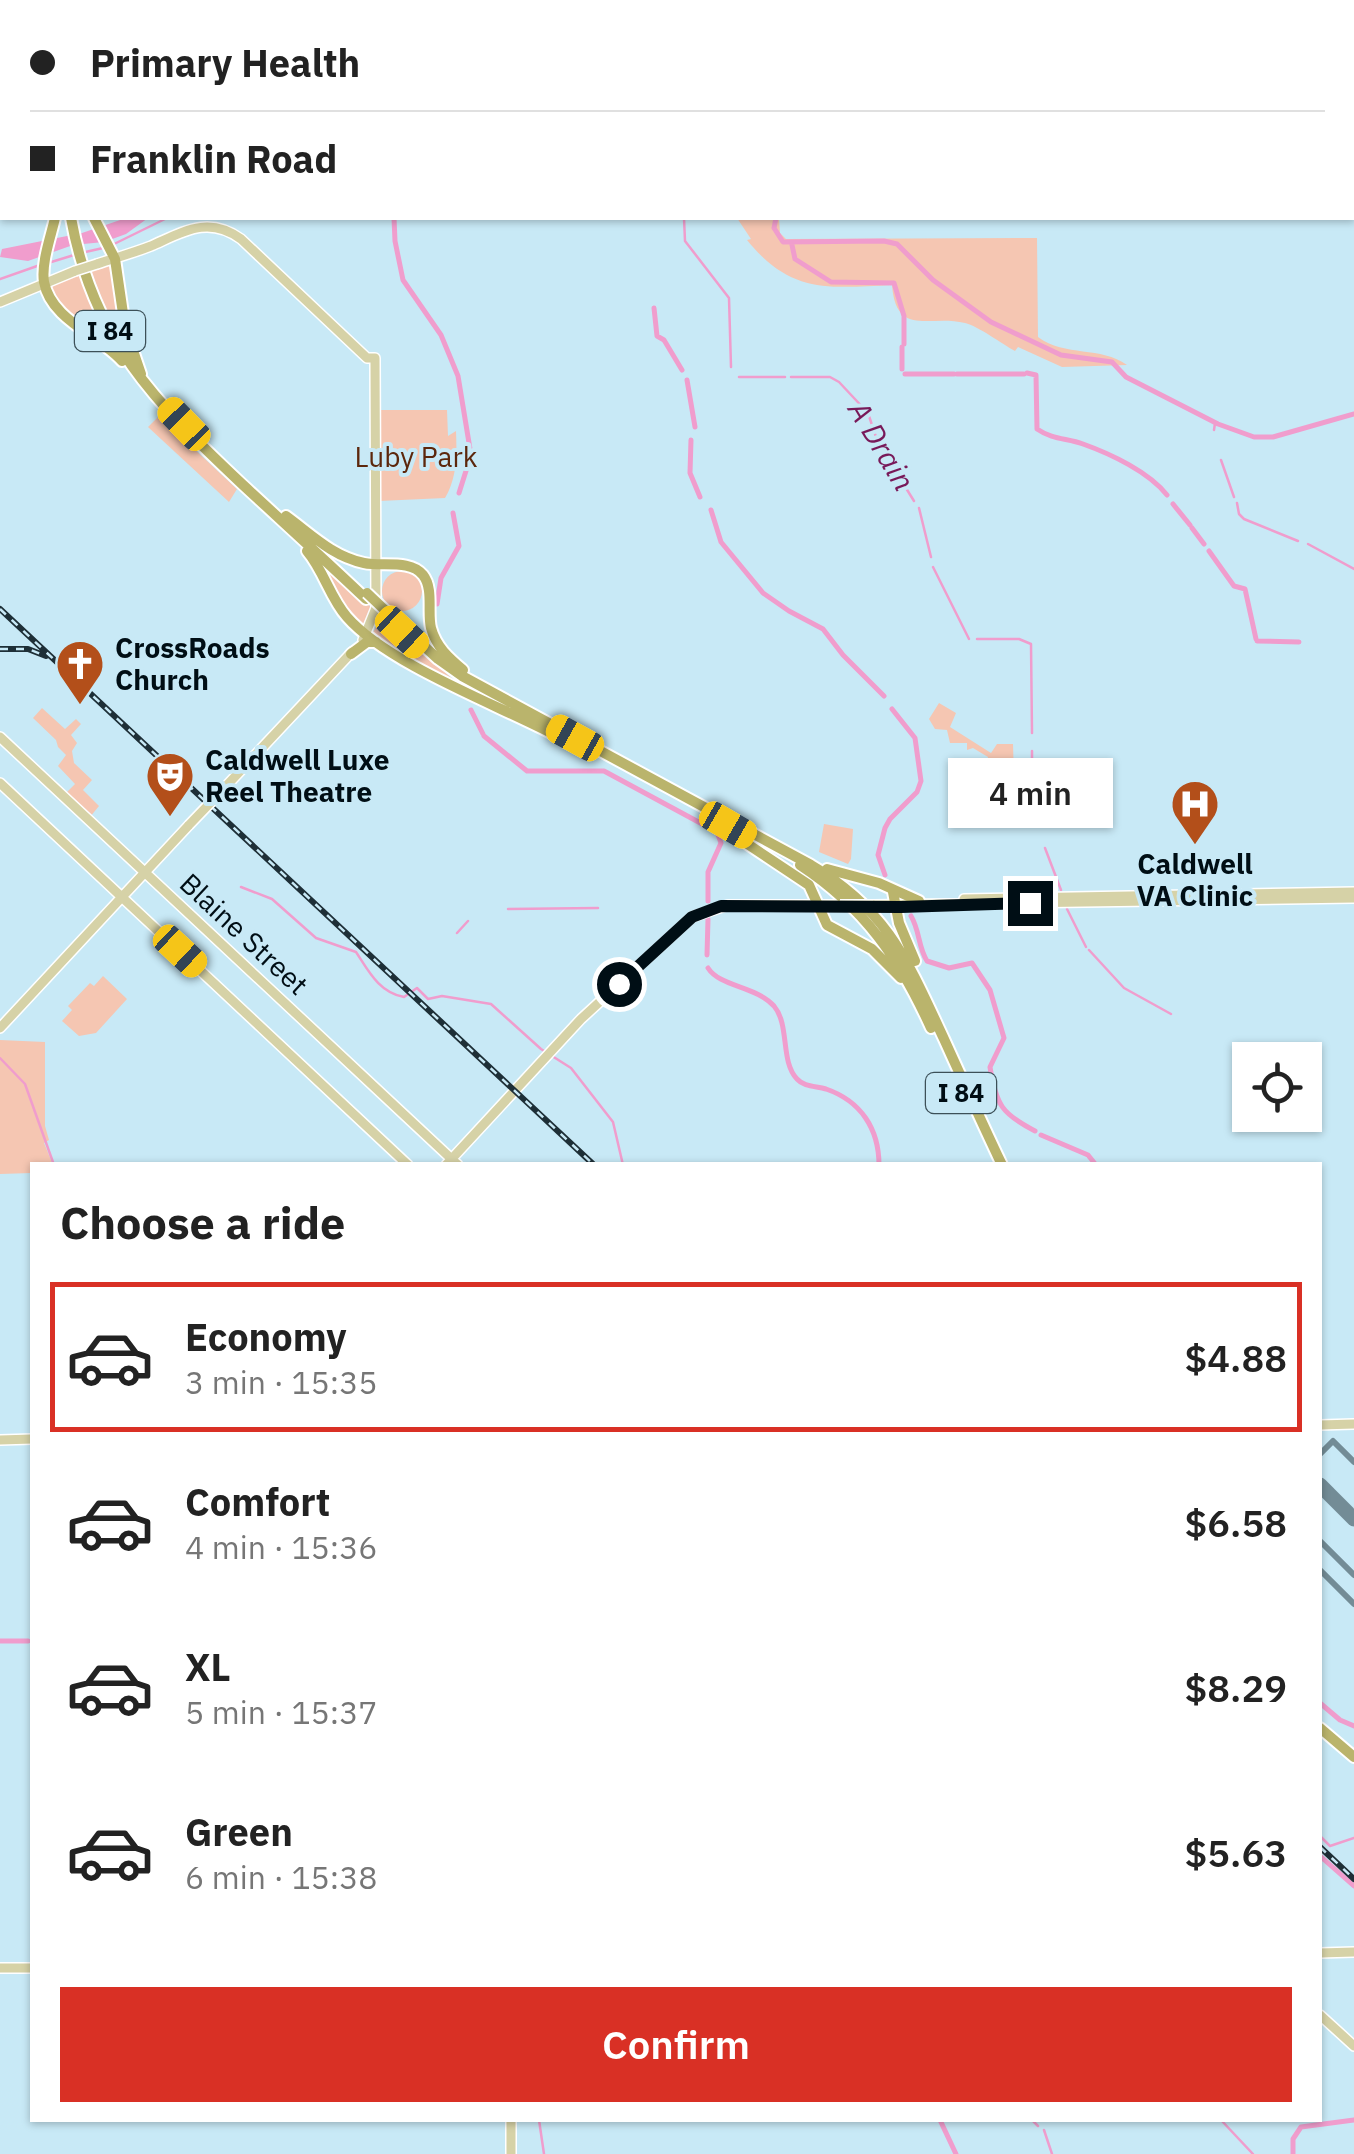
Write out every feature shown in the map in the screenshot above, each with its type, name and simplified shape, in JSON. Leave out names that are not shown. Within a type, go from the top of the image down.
[{"type":"highway","name":"I 84","points":[[73,220],[95,300],[113,337],[154,398],[367,596]]},
{"type":"highway","points":[[95,220],[113,255],[125,328],[142,374]]},
{"type":"highway","points":[[54,223],[45,276],[66,318],[107,345],[154,398]]},
{"type":"highway","name":"I 84","points":[[82,256],[106,315],[142,374],[184,424],[387,615],[453,674],[800,866],[858,911],[899,963],[931,1020]]},
{"type":"highway","points":[[275,512],[326,548],[351,560],[407,565],[423,574],[428,588],[430,627],[443,652],[466,673],[518,706]]},
{"type":"highway","points":[[275,512],[313,558],[342,610],[366,634],[440,678],[601,757]]},
{"type":"highway","name":"I 84","points":[[387,615],[450,668],[826,874],[873,913],[906,956],[997,1162]]},
{"type":"highway","points":[[350,654],[369,642],[380,644]]},
{"type":"highway","points":[[716,818],[724,828],[812,890],[827,925],[872,949],[894,969],[931,1020]]},
{"type":"highway","points":[[763,839],[836,873],[879,883],[918,904],[904,913],[901,929]]},
{"type":"highway","points":[[800,880],[812,893],[803,905]]},
{"type":"highway","points":[[891,890],[901,929],[922,978],[931,1020]]},
{"type":"highway","points":[[1322,1730],[1354,1757]]},
{"type":"highway","points":[[1322,1739],[1354,1765]]},
{"type":"main road","points":[[0,300],[45,276],[74,272],[191,228],[213,226],[237,236],[366,358],[375,358],[376,565],[376,608],[366,634],[350,654],[0,1028]]},
{"type":"main road","name":"Blaine Street","points":[[0,736],[449,1162]]},
{"type":"main road","points":[[0,782],[405,1162]]},
{"type":"main road","points":[[918,904],[1150,894],[1354,895]]},
{"type":"main road","points":[[1108,902],[1147,899],[1150,894]]},
{"type":"main road","points":[[449,1162],[521,1079],[677,929],[699,913],[721,906],[897,905],[992,897],[1108,902],[1354,895]]},
{"type":"main road","points":[[960,905],[962,901],[992,897]]},
{"type":"main road","points":[[1322,1425],[1354,1424]]},
{"type":"main road","points":[[0,1440],[30,1439]]},
{"type":"main road","points":[[1322,1953],[1354,1952]]},
{"type":"main road","points":[[0,1968],[30,1968]]},
{"type":"main road","points":[[1322,2020],[1354,2049]]},
{"type":"main road","points":[[511,2122],[511,2154]]},
{"type":"green space","points":[[738,220],[779,220],[780,233],[786,239],[1037,238],[1038,337],[1060,347],[1106,355],[1127,365],[1062,367],[1018,347],[1015,351],[965,323],[908,318],[900,312],[892,285],[830,286],[795,279],[763,258],[747,240],[751,239]]},
{"type":"green space","points":[[114,263],[124,339],[106,309],[91,271]]},
{"type":"green space","points":[[83,273],[114,347],[71,318],[50,287]]},
{"type":"green space","name":"Luby Park","points":[[378,410],[447,410],[448,436],[456,431],[456,449],[454,474],[445,498],[379,501]]},
{"type":"green space","points":[[159,416],[237,489],[229,502],[148,427]]},
{"type":"green space","points":[[321,563],[372,608],[365,630],[348,615]]},
{"type":"green space","points":[[402,571],[416,577],[422,591],[416,605],[402,611],[388,605],[382,591],[388,577]]},
{"type":"green space","points":[[380,620],[387,621],[456,682],[377,640],[372,634]]},
{"type":"green space","points":[[939,703],[956,713],[950,727],[991,753],[997,744],[1013,744],[1014,778],[1006,779],[1005,769],[986,769],[988,757],[973,748],[967,750],[967,743],[950,743],[947,730],[935,729],[929,719]]},
{"type":"green space","points":[[42,708],[65,729],[76,719],[81,724],[71,735],[77,743],[72,751],[74,763],[92,780],[83,790],[99,806],[90,817],[65,794],[75,784],[58,766],[66,755],[33,718]]},
{"type":"green space","points":[[824,824],[853,829],[848,864],[819,852]]},
{"type":"green space","points":[[103,976],[127,999],[96,1033],[79,1036],[62,1021],[72,1010],[68,1006],[90,983],[94,986]]},
{"type":"green space","points":[[0,1040],[45,1042],[45,1126],[49,1140],[44,1143],[52,1162],[30,1162],[30,1173],[0,1174]]},
{"type":"shaded area","points":[[120,220],[145,220],[126,234],[104,242],[73,245],[28,261],[0,257],[2,249],[82,233]]},
{"type":"waterway","points":[[110,246],[163,220]]},
{"type":"waterway","points":[[394,220],[403,280],[441,335],[458,376],[471,455],[459,493]]},
{"type":"waterway","name":"A Drain","points":[[684,220],[685,241],[729,298],[731,367]]},
{"type":"waterway","points":[[776,220],[774,228],[783,242],[897,244],[933,280],[991,322],[1061,355],[1112,362],[1126,377],[1218,424],[1254,437],[1273,437],[1354,414]]},
{"type":"waterway","points":[[792,245],[795,259],[831,282],[894,283],[904,316],[904,344]]},
{"type":"waterway","points":[[81,253],[103,248]]},
{"type":"waterway","points":[[48,263],[74,255]]},
{"type":"waterway","points":[[0,279],[40,265]]},
{"type":"waterway","points":[[654,308],[657,336],[664,340],[682,370]]},
{"type":"waterway","points":[[902,347],[902,369]]},
{"type":"waterway","points":[[1027,373],[1036,375],[1037,429],[1117,458],[1140,471],[1167,495]]},
{"type":"waterway","points":[[905,374],[954,374]]},
{"type":"waterway","points":[[957,374],[1024,374]]},
{"type":"waterway","name":"A Drain","points":[[739,377],[785,377]]},
{"type":"waterway","name":"A Drain","points":[[791,377],[830,377],[839,382],[868,413],[878,443],[914,501]]},
{"type":"waterway","points":[[687,380],[695,427]]},
{"type":"waterway","points":[[1214,430],[1215,423]]},
{"type":"waterway","points":[[691,440],[690,473],[700,497]]},
{"type":"waterway","points":[[1221,460],[1234,497]]},
{"type":"waterway","points":[[1237,503],[1244,519],[1298,541]]},
{"type":"waterway","points":[[1173,504],[1190,525]]},
{"type":"waterway","name":"A Drain","points":[[919,508],[931,557]]},
{"type":"waterway","points":[[711,510],[721,542],[763,593],[823,629],[884,696]]},
{"type":"waterway","points":[[437,604],[441,578],[459,546],[453,513]]},
{"type":"waterway","points":[[1192,528],[1204,544]]},
{"type":"waterway","points":[[1308,544],[1354,569]]},
{"type":"waterway","points":[[1209,551],[1234,586],[1245,589],[1256,639]]},
{"type":"waterway","name":"A Drain","points":[[933,567],[969,639]]},
{"type":"waterway","name":"A Drain","points":[[977,639],[1019,639],[1031,644],[1032,733]]},
{"type":"waterway","points":[[1257,641],[1299,642]]},
{"type":"waterway","points":[[885,875],[878,855],[885,828],[917,792],[921,781],[915,738],[892,709]]},
{"type":"waterway","points":[[471,710],[483,734]]},
{"type":"waterway","points":[[484,736],[527,771],[604,771],[717,832],[721,843],[708,872],[708,901]]},
{"type":"waterway","name":"A Drain","points":[[1032,751],[1032,774]]},
{"type":"waterway","name":"A Drain","points":[[1045,848],[1061,890]]},
{"type":"waterway","points":[[241,887],[272,899],[316,938],[356,952],[375,980],[395,995],[404,997],[417,988],[428,999],[442,996],[491,1004],[541,1049],[571,1068],[613,1122],[622,1162]]},
{"type":"waterway","points":[[508,909],[598,908]]},
{"type":"waterway","name":"A Drain","points":[[1067,909],[1086,947]]},
{"type":"waterway","points":[[911,916],[927,961],[949,968],[972,963],[990,990],[1004,1038],[990,1067],[995,1091],[1002,1107],[1035,1131]]},
{"type":"waterway","points":[[707,955],[708,919]]},
{"type":"waterway","points":[[457,933],[468,921]]},
{"type":"waterway","name":"A Drain","points":[[1089,950],[1124,988],[1171,1014]]},
{"type":"waterway","points":[[708,968],[721,979],[758,994],[774,1006],[797,1079],[838,1094],[858,1109],[876,1140],[879,1162]]},
{"type":"waterway","points":[[0,1058],[25,1084],[53,1162]]},
{"type":"waterway","points":[[1041,1135],[1088,1155],[1094,1162]]},
{"type":"waterway","points":[[0,1641],[28,1641]]},
{"type":"waterway","points":[[1322,1705],[1354,1726]]},
{"type":"waterway","points":[[1322,1838],[1330,1846],[1354,1838]]},
{"type":"waterway","points":[[1322,1858],[1354,1886]]},
{"type":"waterway","points":[[1293,2154],[1293,2139],[1301,2127],[1354,2120]]},
{"type":"waterway","points":[[539,2122],[544,2154]]},
{"type":"waterway","points":[[941,2122],[956,2154]]},
{"type":"waterway","points":[[1034,2122],[1038,2126]]},
{"type":"waterway","points":[[1223,2122],[1253,2154]]},
{"type":"waterway","points":[[1044,2130],[1052,2154]]},
{"type":"taxiway","points":[[1322,1452],[1333,1441],[1354,1462]]},
{"type":"taxiway","points":[[1322,1543],[1354,1575]]},
{"type":"taxiway","points":[[1322,1572],[1354,1604]]},
{"type":"runway","points":[[1322,1487],[1354,1519]]},
{"type":"railway","points":[[0,609],[591,1162]]},
{"type":"railway","points":[[0,649],[28,649],[46,656]]},
{"type":"railway","points":[[1322,1849],[1354,1879]]},
{"type":"place","name":"CrossRoads Church","points":[[80,706]]},
{"type":"place","name":"Caldwell Luxe Reel Theatre","points":[[170,818]]},
{"type":"place","name":"Caldwell VA Clinic","points":[[1195,846]]},
{"type":"route","points":[[619,984],[677,929],[710,908],[735,904],[901,907],[1030,903]]}]
